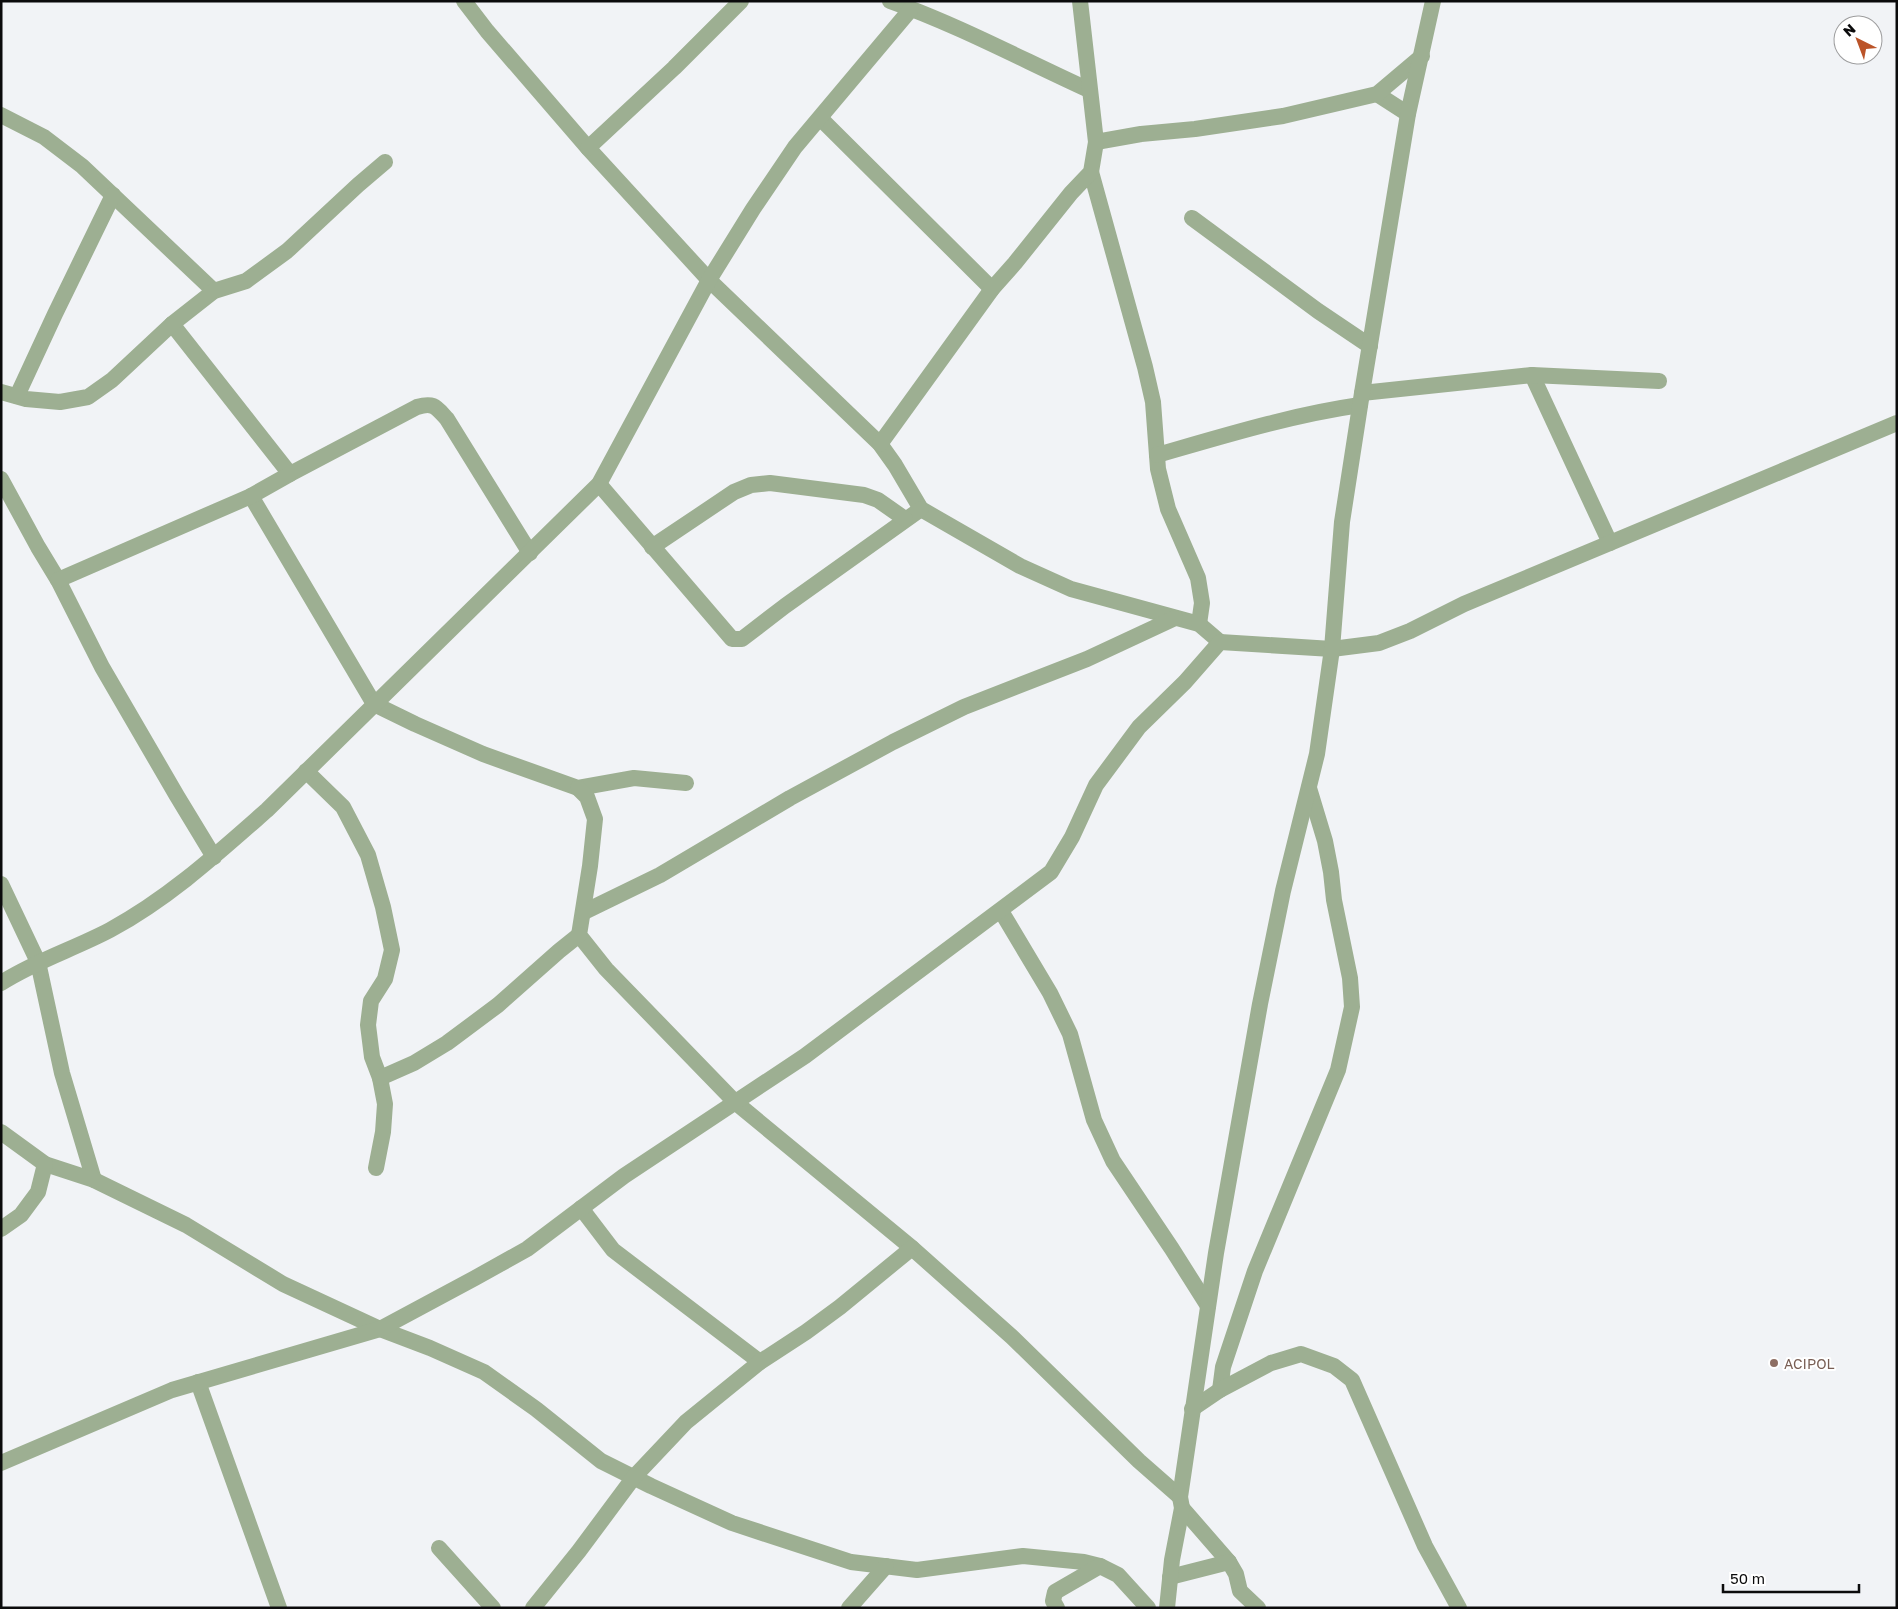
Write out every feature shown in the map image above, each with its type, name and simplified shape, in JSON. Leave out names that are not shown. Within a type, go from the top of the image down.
[{"type":"street","points":[[464,1],[487,32],[588,148],[709,280],[880,444],[922,509],[1020,566],[1071,589],[1199,624],[1220,642],[1332,649],[1378,643],[1402,634],[1464,604],[1897,423]]},
{"type":"street","points":[[588,148],[674,68],[741,1]]},
{"type":"street","points":[[890,1],[912,9],[1089,90]]},
{"type":"street","points":[[1080,1],[1096,142],[1091,172],[1153,402],[1157,455],[1168,510],[1198,578],[1202,604],[1199,624]]},
{"type":"street","points":[[1167,1608],[1192,1409],[1236,1133],[1283,891],[1316,754],[1332,649],[1342,522],[1361,399],[1408,114],[1433,1]]},
{"type":"street","points":[[1,983],[38,962],[110,930],[173,891],[214,857],[266,810],[436,642],[530,553],[598,484],[709,280],[753,209],[795,147],[912,9]]},
{"type":"street","points":[[1096,142],[1141,134],[1195,129],[1283,116],[1377,94],[1422,56]]},
{"type":"street","points":[[1377,94],[1408,114]]},
{"type":"street","points":[[1,115],[44,137],[82,166],[214,291]]},
{"type":"street","points":[[820,118],[992,289]]},
{"type":"street","points":[[1,392],[60,402],[88,397],[112,380],[172,324],[214,291],[246,281],[280,256],[385,162]]},
{"type":"street","points":[[880,444],[992,289],[1071,193],[1091,172]]},
{"type":"street","points":[[17,396],[113,194]]},
{"type":"street","points":[[1192,218],[1318,312],[1370,346]]},
{"type":"street","points":[[172,324],[290,474]]},
{"type":"street","points":[[1157,455],[1220,436],[1331,410],[1361,399],[1532,375],[1659,381]]},
{"type":"street","points":[[1532,375],[1610,543]]},
{"type":"street","points":[[58,580],[251,496],[417,407],[428,404],[437,407],[447,419],[530,553]]},
{"type":"street","points":[[1,479],[8,507],[58,580],[102,666],[214,857]]},
{"type":"street","points":[[652,547],[734,492],[751,485],[770,483],[864,495],[878,500],[905,519]]},
{"type":"street","points":[[598,484],[732,639],[742,639],[905,519],[922,509]]},
{"type":"street","points":[[251,496],[374,704],[483,754],[578,788],[587,797],[595,819],[584,912],[579,935],[498,1005],[447,1043],[414,1063],[380,1078]]},
{"type":"street","points":[[584,912],[660,875],[790,798],[893,742],[964,707],[1086,658],[1175,618]]},
{"type":"street","points":[[1,1462],[172,1390],[380,1330],[527,1249],[624,1176],[805,1056],[1051,872],[1072,838],[1096,785],[1139,727],[1185,682],[1220,642]]},
{"type":"street","points":[[306,771],[343,807],[368,855],[383,907],[392,950],[385,979],[371,1001],[368,1025],[372,1057],[380,1078],[385,1104],[383,1132],[376,1168]]},
{"type":"street","points":[[578,788],[634,778],[686,783]]},
{"type":"street","points":[[1220,1390],[1222,1367],[1256,1271],[1338,1070],[1352,1007],[1350,978],[1334,900],[1332,872],[1325,841],[1308,787]]},
{"type":"street","points":[[1,884],[38,962],[62,1073],[94,1180]]},
{"type":"street","points":[[1001,911],[1050,993],[1070,1034],[1094,1120],[1113,1161],[1208,1306]]},
{"type":"street","points":[[579,935],[612,976],[734,1102],[912,1248],[1012,1337],[1181,1502],[1236,1574],[1240,1591],[1258,1608]]},
{"type":"street","points":[[1,1132],[45,1164],[94,1180],[186,1225],[282,1284],[380,1330],[430,1348],[484,1372],[536,1409],[601,1461],[732,1523],[851,1562],[917,1570],[1023,1556],[1084,1562],[1100,1566],[1118,1575],[1148,1608]]},
{"type":"street","points":[[1,1230],[22,1214],[38,1192],[45,1164]]},
{"type":"street","points":[[581,1208],[613,1250],[760,1362]]},
{"type":"street","points":[[533,1608],[580,1551],[634,1478],[686,1422],[760,1362],[840,1307],[912,1248]]},
{"type":"street","points":[[1192,1409],[1220,1390],[1272,1363],[1301,1354],[1334,1366],[1352,1380],[1425,1546],[1459,1608]]},
{"type":"street","points":[[198,1382],[279,1608]]},
{"type":"street","points":[[439,1548],[493,1608]]},
{"type":"street","points":[[1170,1577],[1228,1562]]},
{"type":"street","points":[[849,1608],[886,1566]]},
{"type":"street","points":[[1057,1608],[1053,1601],[1055,1592],[1100,1566]]},
{"type":"place","name":"ACIPOL","points":[[1774,1363]]}]
